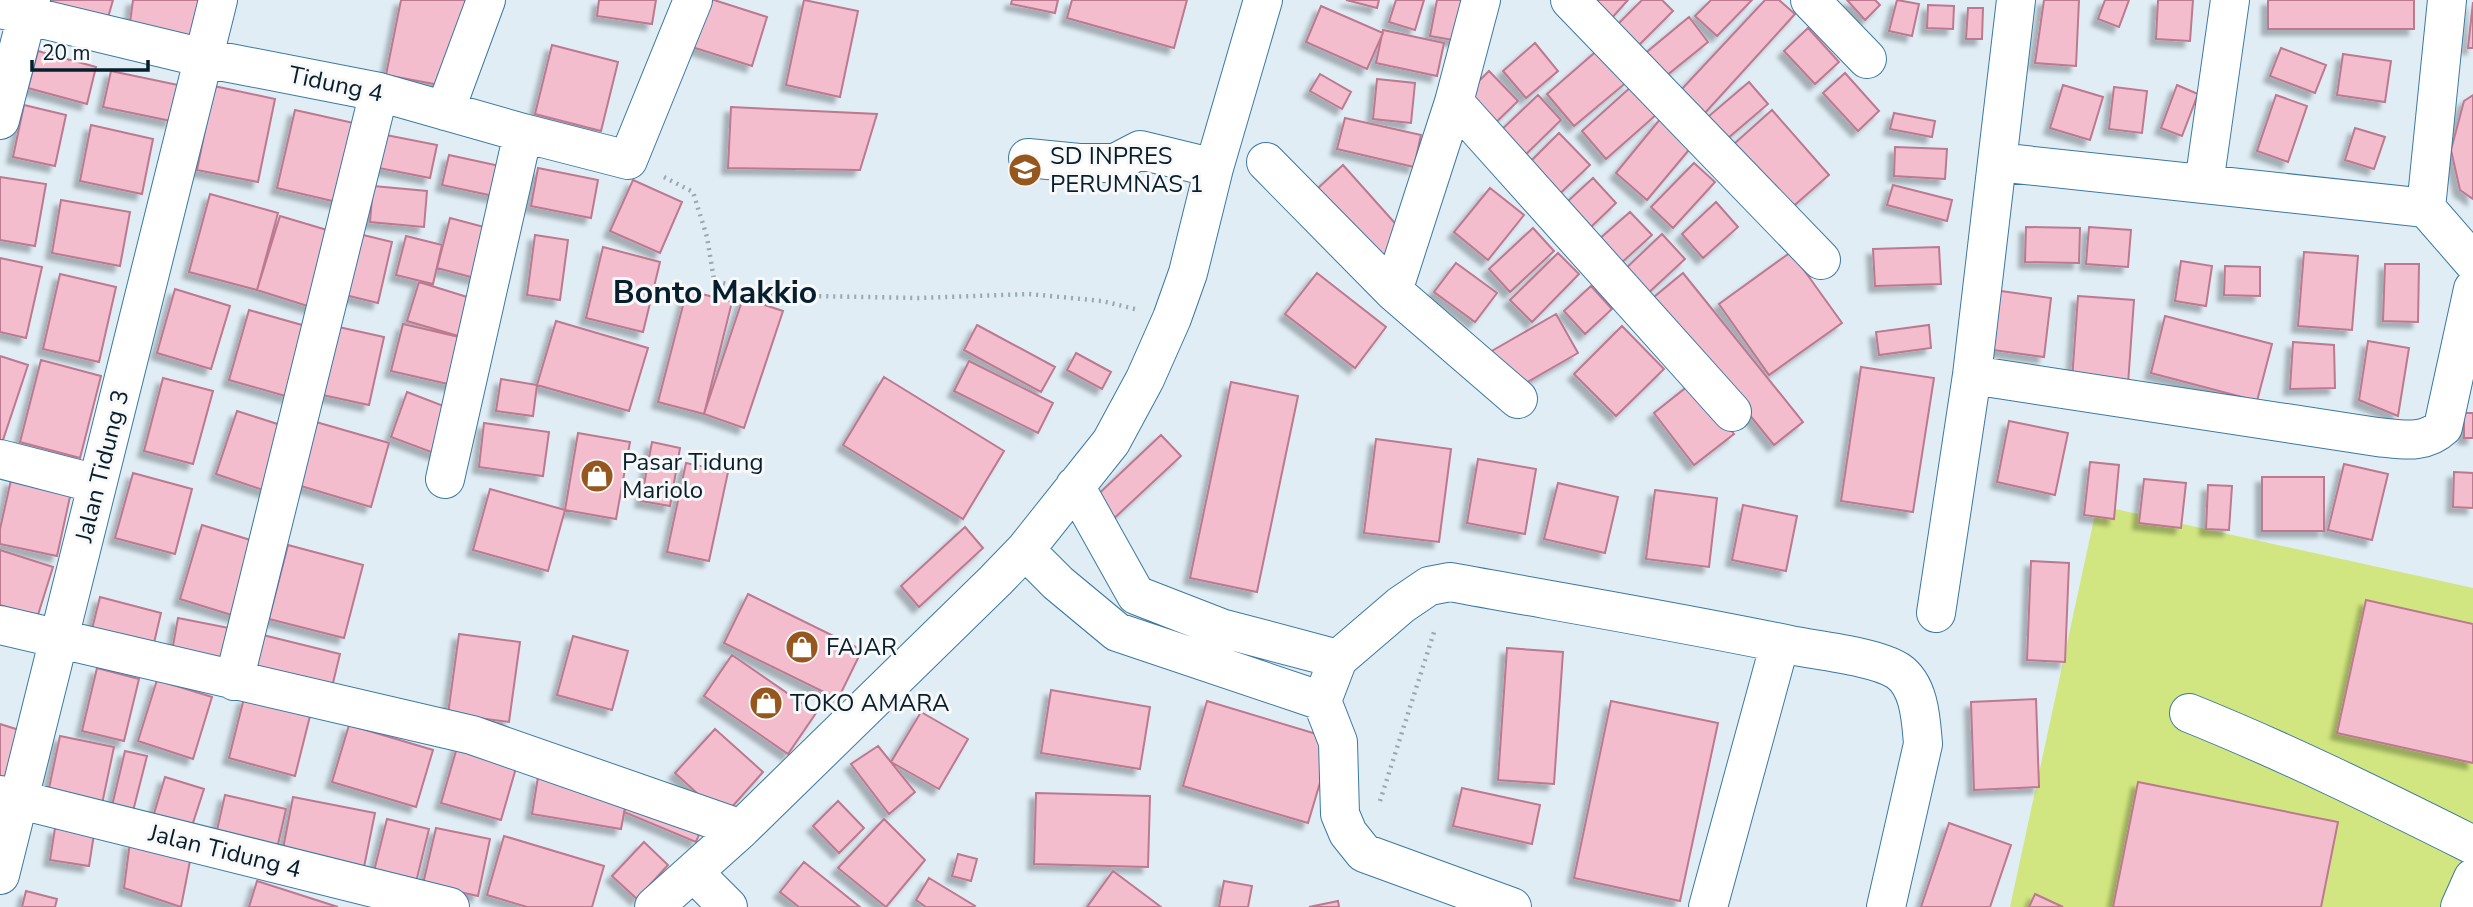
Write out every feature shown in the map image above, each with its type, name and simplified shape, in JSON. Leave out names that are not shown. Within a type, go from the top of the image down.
[{"type":"street","name":"Jalan Tidung 3","points":[[0,875],[9,797],[58,639],[218,0]]},
{"type":"street","points":[[445,111],[486,0]]},
{"type":"street","points":[[628,160],[693,0]]},
{"type":"street","points":[[654,907],[741,829],[1025,550],[1111,442],[1145,379],[1188,273],[1214,168],[1263,0]]},
{"type":"street","points":[[1393,291],[1454,102],[1481,0]]},
{"type":"street","points":[[1570,0],[1821,260]]},
{"type":"street","points":[[1810,0],[1867,60]]},
{"type":"street","points":[[1936,613],[1972,375],[2017,0]]},
{"type":"street","points":[[2204,184],[2230,0]]},
{"type":"street","points":[[2426,208],[2447,0]]},
{"type":"street","name":"Tidung 4","points":[[19,8],[204,58],[379,92],[628,160]]},
{"type":"street","points":[[0,120],[19,8]]},
{"type":"street","points":[[234,681],[379,92]]},
{"type":"street","points":[[1454,102],[1732,412]]},
{"type":"street","points":[[445,479],[523,133]]},
{"type":"street","points":[[1028,158],[1115,163],[1140,150],[1214,168]]},
{"type":"street","points":[[1266,162],[1393,291],[1518,399]]},
{"type":"street","points":[[1997,162],[2426,208],[2473,262]]},
{"type":"street","points":[[1972,375],[2377,438],[2419,440],[2433,436],[2443,427],[2473,289]]},
{"type":"street","points":[[0,459],[97,484]]},
{"type":"street","points":[[1075,486],[1136,594],[1221,628],[1338,659]]},
{"type":"street","points":[[1025,550],[1058,583],[1117,632],[1322,701]]},
{"type":"street","points":[[1512,907],[1364,853],[1348,833],[1340,814],[1338,742],[1322,701],[1338,659],[1401,605],[1429,586],[1450,582],[1880,663],[1900,672],[1914,692],[1921,718],[1923,744],[1886,907]]},
{"type":"street","points":[[1117,632],[1136,594]]},
{"type":"street","points":[[0,625],[472,735],[741,829]]},
{"type":"street","points":[[1708,907],[1780,643]]},
{"type":"street","points":[[2189,713],[2255,739],[2352,784],[2473,845]]},
{"type":"street","name":"Jalan Tidung 4","points":[[9,797],[450,907]]},
{"type":"street","points":[[693,872],[728,907]]},
{"type":"street","points":[[2460,907],[2473,878]]},
{"type":"path","points":[[628,160],[693,192],[706,237],[714,280],[760,295],[918,298],[1029,294],[1102,302],[1172,318]]},
{"type":"path","points":[[1364,853],[1450,582]]},
{"type":"green space","points":[[2097,505],[2473,588],[2473,907],[2010,907]]},
{"type":"building","points":[[50,0],[113,0],[107,21],[49,3]]},
{"type":"building","points":[[133,0],[201,0],[195,40],[129,30]]},
{"type":"building","points":[[401,0],[467,0],[450,87],[386,75]]},
{"type":"building","points":[[599,0],[656,0],[652,24],[597,16]]},
{"type":"building","points":[[706,0],[714,0],[767,17],[752,66],[692,47]]},
{"type":"building","points":[[804,0],[858,11],[840,97],[786,85]]},
{"type":"building","points":[[1012,0],[1058,0],[1055,13],[1011,4]]},
{"type":"building","points":[[1072,0],[1187,0],[1174,48],[1067,18]]},
{"type":"building","points":[[1346,0],[1379,0],[1377,8]]},
{"type":"building","points":[[1396,0],[1424,0],[1415,30],[1389,22]]},
{"type":"building","points":[[1437,0],[1466,0],[1459,41],[1430,36]]},
{"type":"building","points":[[1586,0],[1628,0],[1609,21]]},
{"type":"building","points":[[1642,0],[1662,0],[1673,11],[1638,46],[1617,25]]},
{"type":"building","points":[[1711,0],[1752,0],[1717,36],[1695,16]]},
{"type":"building","points":[[1765,0],[1779,0],[1795,14],[1705,113],[1681,90]]},
{"type":"building","points":[[1847,0],[1875,0],[1880,5],[1865,20]]},
{"type":"building","points":[[1897,0],[1919,4],[1912,36],[1889,31]]},
{"type":"building","points":[[2044,0],[2079,0],[2076,66],[2035,63]]},
{"type":"building","points":[[2105,0],[2129,0],[2119,27],[2098,19]]},
{"type":"building","points":[[2158,0],[2193,0],[2190,41],[2156,39]]},
{"type":"building","points":[[2268,0],[2414,0],[2414,29],[2268,29]]},
{"type":"building","points":[[2473,2],[2473,48],[2468,48]]},
{"type":"building","points":[[1928,5],[1954,6],[1953,29],[1927,28]]},
{"type":"building","points":[[1321,6],[1383,33],[1367,69],[1306,42]]},
{"type":"building","points":[[1968,8],[1983,8],[1982,39],[1966,39]]},
{"type":"building","points":[[1689,17],[1708,42],[1661,80],[1642,56]]},
{"type":"building","points":[[1808,28],[1839,62],[1815,84],[1784,51]]},
{"type":"building","points":[[1383,30],[1444,43],[1437,76],[1376,63]]},
{"type":"building","points":[[1535,43],[1558,71],[1526,98],[1503,71]]},
{"type":"building","points":[[552,45],[618,62],[601,131],[535,114]]},
{"type":"building","points":[[1600,48],[1628,81],[1574,126],[1547,94]]},
{"type":"building","points":[[2281,48],[2326,65],[2315,93],[2270,76]]},
{"type":"building","points":[[38,51],[96,67],[87,104],[28,88]]},
{"type":"building","points":[[2343,54],[2391,61],[2385,102],[2337,95]]},
{"type":"building","points":[[111,71],[178,85],[171,121],[103,107]]},
{"type":"building","points":[[1489,71],[1518,101],[1488,130],[1459,101]]},
{"type":"building","points":[[1845,73],[1879,111],[1858,131],[1823,93]]},
{"type":"building","points":[[1320,74],[1351,92],[1342,109],[1310,91]]},
{"type":"building","points":[[1377,79],[1415,83],[1411,123],[1373,119]]},
{"type":"building","points":[[1749,82],[1768,104],[1721,144],[1702,122]]},
{"type":"building","points":[[2063,85],[2103,97],[2090,140],[2050,128]]},
{"type":"building","points":[[2177,85],[2198,94],[2182,136],[2161,128]]},
{"type":"building","points":[[214,86],[275,99],[258,182],[197,170]]},
{"type":"building","points":[[1632,86],[1657,114],[1606,159],[1582,131]]},
{"type":"building","points":[[2114,87],[2147,91],[2142,133],[2109,129]]},
{"type":"building","points":[[1538,95],[1561,120],[1520,160],[1496,135]]},
{"type":"building","points":[[2276,95],[2307,106],[2288,162],[2257,151]]},
{"type":"building","points":[[2473,95],[2473,199],[2460,190],[2451,150],[2464,101]]},
{"type":"building","points":[[24,105],[66,115],[55,166],[13,157]]},
{"type":"building","points":[[731,107],[877,114],[860,170],[728,168]]},
{"type":"building","points":[[295,110],[358,124],[341,203],[277,188]]},
{"type":"building","points":[[1772,110],[1829,175],[1781,217],[1725,152]]},
{"type":"building","points":[[1894,113],[1935,121],[1932,137],[1890,129]]},
{"type":"building","points":[[1345,118],[1421,135],[1414,167],[1337,149]]},
{"type":"building","points":[[1661,118],[1693,145],[1647,200],[1616,173]]},
{"type":"building","points":[[91,125],[153,139],[142,194],[80,181]]},
{"type":"building","points":[[2355,128],[2385,137],[2374,169],[2345,160]]},
{"type":"building","points":[[1559,133],[1590,165],[1551,202],[1521,171]]},
{"type":"building","points":[[386,135],[437,145],[430,178],[379,168]]},
{"type":"building","points":[[1895,147],[1947,149],[1945,179],[1894,176]]},
{"type":"building","points":[[449,155],[509,168],[503,198],[442,185]]},
{"type":"building","points":[[1694,163],[1715,182],[1673,228],[1651,207]]},
{"type":"building","points":[[1343,165],[1410,240],[1384,263],[1317,189]]},
{"type":"building","points":[[538,168],[598,180],[591,218],[531,206]]},
{"type":"building","points":[[0,177],[46,184],[35,246],[0,240]]},
{"type":"building","points":[[1593,178],[1616,203],[1591,227],[1567,202]]},
{"type":"building","points":[[633,180],[682,202],[660,253],[610,231]]},
{"type":"building","points":[[1893,185],[1952,200],[1947,221],[1887,205]]},
{"type":"building","points":[[373,186],[427,191],[424,227],[370,222]]},
{"type":"building","points":[[1490,188],[1524,215],[1488,260],[1454,232]]},
{"type":"building","points":[[210,194],[278,213],[257,290],[189,272]]},
{"type":"building","points":[[61,200],[130,212],[120,266],[52,253]]},
{"type":"building","points":[[1716,202],[1738,227],[1703,258],[1682,234]]},
{"type":"building","points":[[1630,212],[1652,235],[1619,265],[1597,241]]},
{"type":"building","points":[[280,216],[337,233],[314,308],[257,290]]},
{"type":"building","points":[[450,218],[499,231],[486,281],[437,268]]},
{"type":"building","points":[[2026,227],[2080,228],[2079,263],[2025,262]]},
{"type":"building","points":[[2089,227],[2131,230],[2128,267],[2086,264]]},
{"type":"building","points":[[1533,228],[1554,251],[1510,292],[1489,269]]},
{"type":"building","points":[[355,233],[392,242],[378,303],[341,294]]},
{"type":"building","points":[[1662,234],[1685,259],[1645,296],[1622,272]]},
{"type":"building","points":[[535,235],[568,240],[560,300],[527,295]]},
{"type":"building","points":[[406,236],[442,245],[433,284],[396,275]]},
{"type":"building","points":[[603,247],[660,262],[643,332],[586,318]]},
{"type":"building","points":[[1939,247],[1941,284],[1875,286],[1873,249]]},
{"type":"building","points":[[1791,252],[1842,323],[1769,375],[1719,304]]},
{"type":"building","points":[[2304,252],[2358,256],[2352,330],[2298,326]]},
{"type":"building","points":[[1558,253],[1579,274],[1532,322],[1510,300]]},
{"type":"building","points":[[0,258],[42,267],[26,338],[0,332]]},
{"type":"building","points":[[2181,261],[2212,266],[2206,306],[2175,301]]},
{"type":"building","points":[[1456,263],[1497,293],[1475,322],[1434,292]]},
{"type":"building","points":[[2385,264],[2419,264],[2418,322],[2383,321]]},
{"type":"building","points":[[2225,266],[2260,267],[2260,296],[2224,295]]},
{"type":"building","points":[[1317,273],[1386,327],[1355,368],[1285,314]]},
{"type":"building","points":[[1683,273],[1803,422],[1774,445],[1654,297]]},
{"type":"building","points":[[60,274],[116,287],[99,362],[43,349]]},
{"type":"building","points":[[419,282],[483,302],[472,340],[407,321]]},
{"type":"building","points":[[1591,286],[1612,309],[1585,334],[1564,311]]},
{"type":"building","points":[[175,289],[230,306],[211,369],[157,353]]},
{"type":"building","points":[[687,290],[732,302],[704,414],[658,402]]},
{"type":"building","points":[[1994,290],[2051,298],[2044,357],[1986,349]]},
{"type":"building","points":[[2078,296],[2134,300],[2128,384],[2072,380]]},
{"type":"building","points":[[743,298],[783,311],[744,428],[704,414]]},
{"type":"building","points":[[249,310],[309,327],[289,397],[229,380]]},
{"type":"building","points":[[1556,314],[1578,353],[1512,391],[1490,352]]},
{"type":"building","points":[[2165,316],[2272,344],[2257,401],[2151,373]]},
{"type":"building","points":[[556,321],[648,348],[629,411],[537,385]]},
{"type":"building","points":[[403,324],[472,340],[461,387],[391,371]]},
{"type":"building","points":[[977,325],[1055,367],[1041,392],[964,350]]},
{"type":"building","points":[[1929,325],[1931,348],[1879,355],[1876,332]]},
{"type":"building","points":[[334,326],[384,337],[369,405],[318,394]]},
{"type":"building","points":[[1622,326],[1664,369],[1616,416],[1574,374]]},
{"type":"building","points":[[2368,341],[2409,348],[2398,416],[2359,400]]},
{"type":"building","points":[[2293,342],[2334,345],[2335,388],[2290,389]]},
{"type":"building","points":[[1076,353],[1111,372],[1102,389],[1067,370]]},
{"type":"building","points":[[0,356],[28,365],[2,443],[0,443]]},
{"type":"building","points":[[41,360],[101,376],[80,458],[20,442]]},
{"type":"building","points":[[969,361],[1053,403],[1038,433],[954,391]]},
{"type":"building","points":[[1861,367],[1934,378],[1913,512],[1841,501]]},
{"type":"building","points":[[884,377],[1004,451],[963,519],[843,445]]},
{"type":"building","points":[[163,378],[213,391],[193,464],[144,451]]},
{"type":"building","points":[[501,379],[537,385],[533,416],[496,411]]},
{"type":"building","points":[[1231,382],[1298,396],[1257,592],[1190,578]]},
{"type":"building","points":[[1693,382],[1734,434],[1694,465],[1654,413]]},
{"type":"building","points":[[407,392],[454,410],[442,456],[391,437]]},
{"type":"building","points":[[237,411],[293,429],[272,493],[216,474]]},
{"type":"building","points":[[2464,413],[2473,413],[2473,438],[2464,438]]},
{"type":"building","points":[[309,420],[389,443],[371,507],[291,483]]},
{"type":"building","points":[[2009,421],[2068,433],[2055,495],[1997,482]]},
{"type":"building","points":[[484,423],[549,432],[543,476],[479,467]]},
{"type":"building","name":"Pasar Tidung Mariolo","points":[[578,433],[630,442],[616,519],[565,510]]},
{"type":"building","points":[[1161,435],[1181,456],[1109,523],[1090,502]]},
{"type":"building","points":[[1376,439],[1451,449],[1439,542],[1364,533]]},
{"type":"building","points":[[652,442],[680,448],[670,506],[641,501]]},
{"type":"building","points":[[1478,459],[1536,469],[1525,534],[1467,523]]},
{"type":"building","points":[[2090,462],[2119,465],[2114,519],[2084,515]]},
{"type":"building","points":[[686,463],[728,472],[709,561],[667,552]]},
{"type":"building","points":[[2344,464],[2388,474],[2372,540],[2328,530]]},
{"type":"building","points":[[2454,472],[2473,473],[2473,508],[2453,507]]},
{"type":"building","points":[[133,473],[192,489],[175,554],[115,538]]},
{"type":"building","points":[[2262,477],[2324,477],[2324,531],[2262,531]]},
{"type":"building","points":[[2144,479],[2186,483],[2181,528],[2139,523]]},
{"type":"building","points":[[11,480],[71,492],[57,556],[0,544],[0,529]]},
{"type":"building","points":[[1558,483],[1618,497],[1605,553],[1544,539]]},
{"type":"building","points":[[2208,485],[2232,486],[2229,530],[2206,529]]},
{"type":"building","points":[[490,489],[565,510],[548,571],[473,550]]},
{"type":"building","points":[[1655,490],[1717,498],[1709,567],[1646,559]]},
{"type":"building","points":[[1743,505],[1797,516],[1786,571],[1732,560]]},
{"type":"building","points":[[202,525],[260,543],[238,617],[180,599]]},
{"type":"building","points":[[965,527],[983,548],[919,607],[901,586]]},
{"type":"building","points":[[288,545],[363,565],[344,638],[269,619]]},
{"type":"building","points":[[0,550],[53,567],[37,618],[0,605]]},
{"type":"building","points":[[2031,561],[2069,563],[2065,662],[2027,660]]},
{"type":"building","points":[[748,594],[862,650],[838,699],[724,643]]},
{"type":"building","points":[[100,597],[161,613],[150,660],[88,645]]},
{"type":"building","points":[[2366,600],[2473,624],[2473,763],[2337,733]]},
{"type":"building","points":[[178,618],[229,628],[223,666],[171,657]]},
{"type":"building","points":[[259,634],[340,654],[332,687],[251,667]]},
{"type":"building","points":[[459,634],[520,642],[509,722],[448,714]]},
{"type":"building","points":[[573,636],[628,651],[612,710],[557,695]]},
{"type":"building","points":[[1507,648],[1563,652],[1554,784],[1498,780]]},
{"type":"building","points":[[732,655],[816,713],[788,754],[704,696]]},
{"type":"building","points":[[97,668],[139,679],[124,741],[82,731]]},
{"type":"building","points":[[157,680],[212,697],[193,759],[138,741]]},
{"type":"building","points":[[1051,690],[1150,707],[1140,769],[1041,753]]},
{"type":"building","points":[[244,698],[310,716],[295,776],[229,758]]},
{"type":"building","points":[[2036,699],[2039,787],[1974,790],[1971,702]]},
{"type":"building","points":[[1207,701],[1333,739],[1308,823],[1183,786]]},
{"type":"building","points":[[1611,701],[1718,723],[1680,901],[1574,878]]},
{"type":"building","points":[[921,712],[968,739],[939,789],[891,762]]},
{"type":"building","points":[[0,724],[32,734],[21,783],[0,776]]},
{"type":"building","points":[[349,725],[433,750],[416,807],[332,782]]},
{"type":"building","points":[[715,729],[763,772],[723,817],[675,773]]},
{"type":"building","points":[[60,736],[114,747],[102,804],[48,793]]},
{"type":"building","points":[[458,744],[518,761],[501,820],[441,803]]},
{"type":"building","points":[[878,746],[915,792],[889,814],[851,764]]},
{"type":"building","points":[[125,751],[147,756],[133,811],[112,806]]},
{"type":"building","points":[[165,777],[204,789],[191,829],[153,817]]},
{"type":"building","points":[[538,777],[628,792],[621,829],[532,814]]},
{"type":"building","points":[[2138,782],[2338,822],[2321,907],[2113,907]]},
{"type":"building","points":[[1462,788],[1540,805],[1532,844],[1453,826]]},
{"type":"building","points":[[1036,793],[1150,796],[1148,867],[1034,864]]},
{"type":"building","points":[[225,795],[286,809],[276,853],[215,839]]},
{"type":"building","points":[[631,795],[703,825],[696,842],[624,812]]},
{"type":"building","points":[[293,797],[375,813],[363,872],[282,854]]},
{"type":"building","points":[[838,801],[864,828],[839,853],[813,826]]},
{"type":"building","points":[[387,819],[429,829],[416,882],[374,871]]},
{"type":"building","points":[[884,819],[925,860],[886,907],[838,868]]},
{"type":"building","points":[[1949,823],[2011,845],[1990,907],[1921,907]]},
{"type":"building","points":[[55,828],[94,834],[89,866],[50,860]]},
{"type":"building","points":[[436,828],[490,839],[478,896],[423,884]]},
{"type":"building","points":[[504,836],[604,866],[592,907],[527,907],[487,895]]},
{"type":"building","points":[[130,842],[190,861],[181,907],[124,888]]},
{"type":"building","points":[[644,842],[668,865],[637,899],[612,876]]},
{"type":"building","points":[[958,854],[977,859],[971,881],[952,876]]},
{"type":"building","points":[[804,862],[860,907],[799,907],[780,892]]},
{"type":"building","points":[[1113,871],[1161,907],[1087,907]]},
{"type":"building","points":[[929,878],[975,906],[926,907],[916,900]]},
{"type":"building","points":[[257,881],[338,907],[249,907]]},
{"type":"building","points":[[1224,881],[1252,886],[1248,907],[1219,907]]},
{"type":"building","points":[[26,891],[57,899],[55,907],[22,907]]},
{"type":"building","points":[[2035,894],[2063,907],[2029,907]]},
{"type":"building","points":[[1338,901],[1339,907],[1309,907]]},
{"type":"place","name":"SD INPRES PERUMNAS 1","points":[[1025,170]]},
{"type":"place","name":"Pasar Tidung Mariolo","points":[[597,476]]},
{"type":"place","name":"FAJAR","points":[[802,647]]},
{"type":"place","name":"TOKO AMARA","points":[[766,703]]},
{"type":"district","name":"Bonto Makkio","points":[[715,292]]}]
